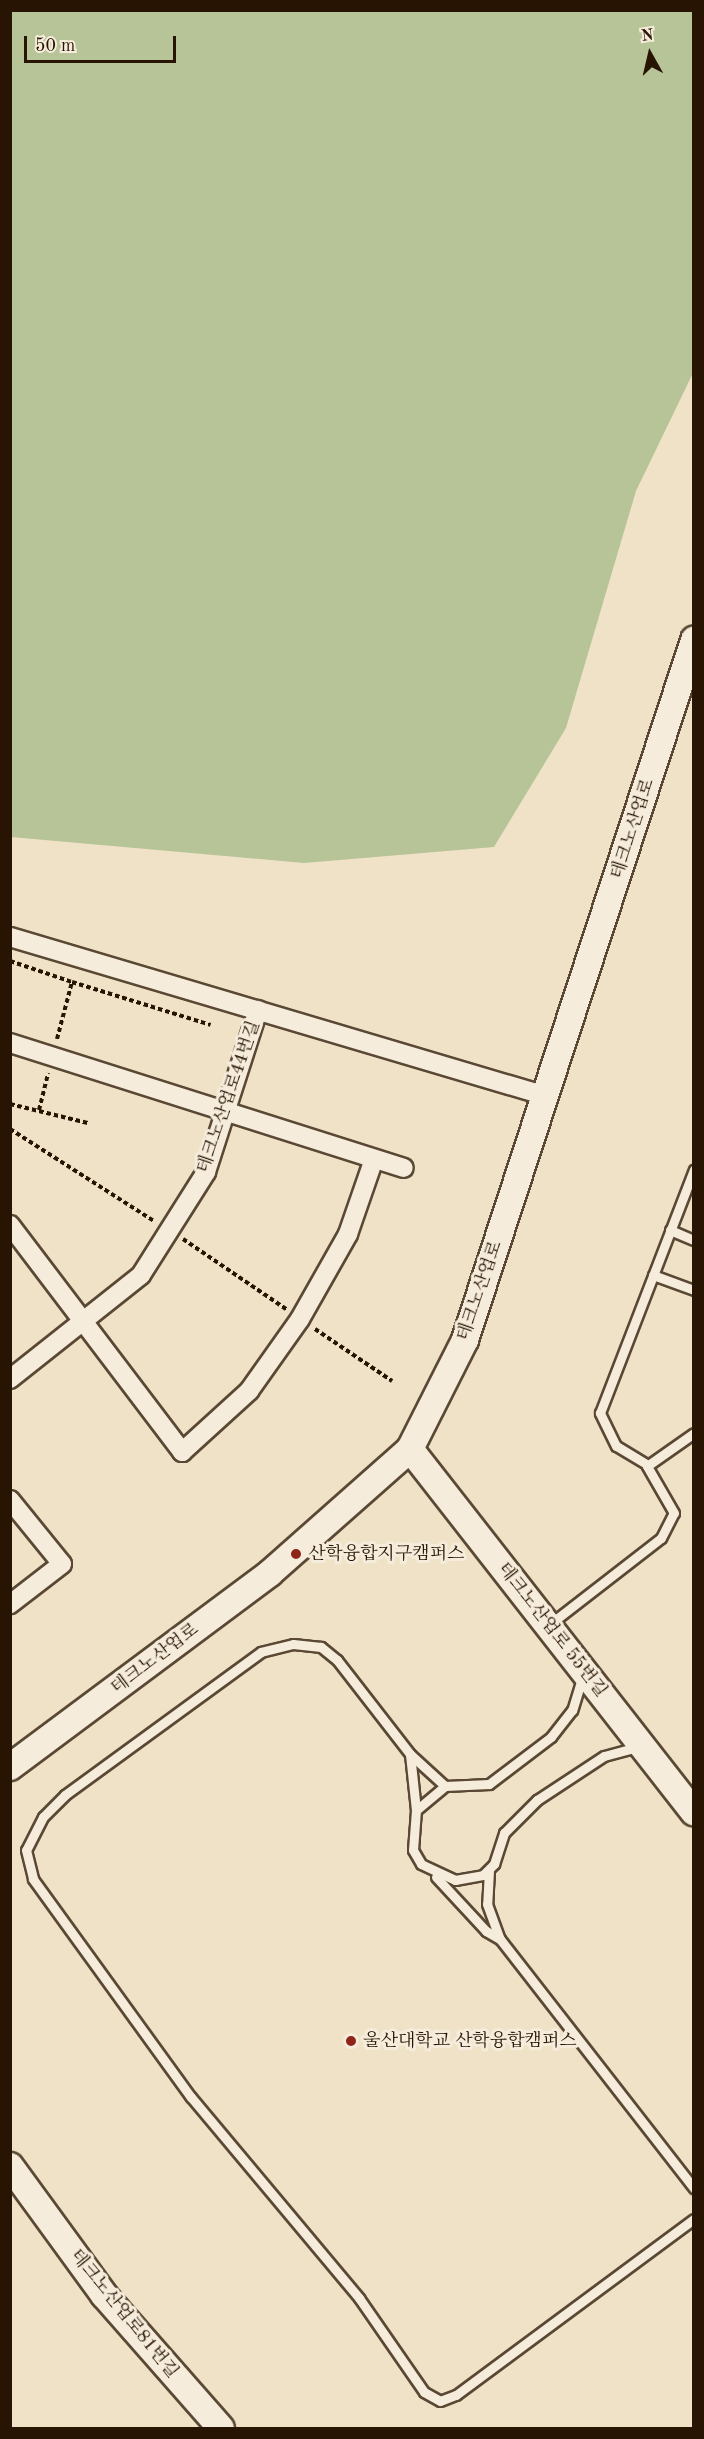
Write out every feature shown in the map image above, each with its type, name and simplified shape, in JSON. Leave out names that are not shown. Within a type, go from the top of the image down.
[{"type":"main road","name":"테크노산업로","points":[[10,1767],[270,1573],[410,1449],[465,1340],[692,652]]},
{"type":"main road","name":"테크노산업로 55번길","points":[[410,1449],[585,1670],[693,1812]]},
{"type":"main road","name":"테크노산업로81번길","points":[[10,2166],[104,2295],[220,2428]]},
{"type":"street","name":"테크노산업로44번길","points":[[10,937],[546,1096]]},
{"type":"street","name":"테크노산업로44번길","points":[[10,1379],[86,1322],[141,1275],[206,1172],[226,1116],[258,1010]]},
{"type":"street","points":[[10,1043],[226,1116],[404,1168]]},
{"type":"street","points":[[10,1225],[86,1322],[182,1452],[249,1391],[300,1319],[348,1234],[374,1159]]},
{"type":"street","points":[[10,1500],[62,1564],[10,1604]]},
{"type":"lane","points":[[548,1626],[662,1538],[674,1513],[648,1465],[616,1446],[600,1413],[693,1169]]},
{"type":"lane","points":[[670,1230],[693,1240]]},
{"type":"lane","points":[[653,1275],[693,1290]]},
{"type":"lane","points":[[648,1465],[693,1433]]},
{"type":"lane","points":[[445,1786],[410,1754],[321,1647],[293,1644],[261,1652],[58,1802],[26,1850],[33,1879],[190,2097],[359,2298],[424,2392],[440,2401],[456,2395],[693,2219]]},
{"type":"lane","points":[[416,1810],[445,1786],[489,1784],[551,1737],[572,1710],[585,1670]]},
{"type":"lane","points":[[642,1746],[604,1756],[537,1800],[504,1833],[490,1868],[487,1904],[500,1939],[693,2188]]},
{"type":"lane","points":[[410,1754],[416,1810],[413,1850],[486,1931],[500,1939]]},
{"type":"lane","points":[[434,1875],[471,1880],[490,1868]]},
{"type":"path","points":[[10,961],[212,1026]]},
{"type":"path","points":[[55,1045],[72,981]]},
{"type":"path","points":[[39,1110],[50,1067]]},
{"type":"path","points":[[10,1104],[88,1123]]},
{"type":"path","points":[[10,1129],[169,1230],[392,1381]]},
{"type":"green space","points":[[11,10],[693,11],[693,373],[636,491],[566,728],[494,847],[304,863],[11,837]]},
{"type":"place","name":"산학융합지구캠퍼스","points":[[296,1554]]},
{"type":"place","name":"울산대학교 산학융합캠퍼스","points":[[351,2041]]}]
